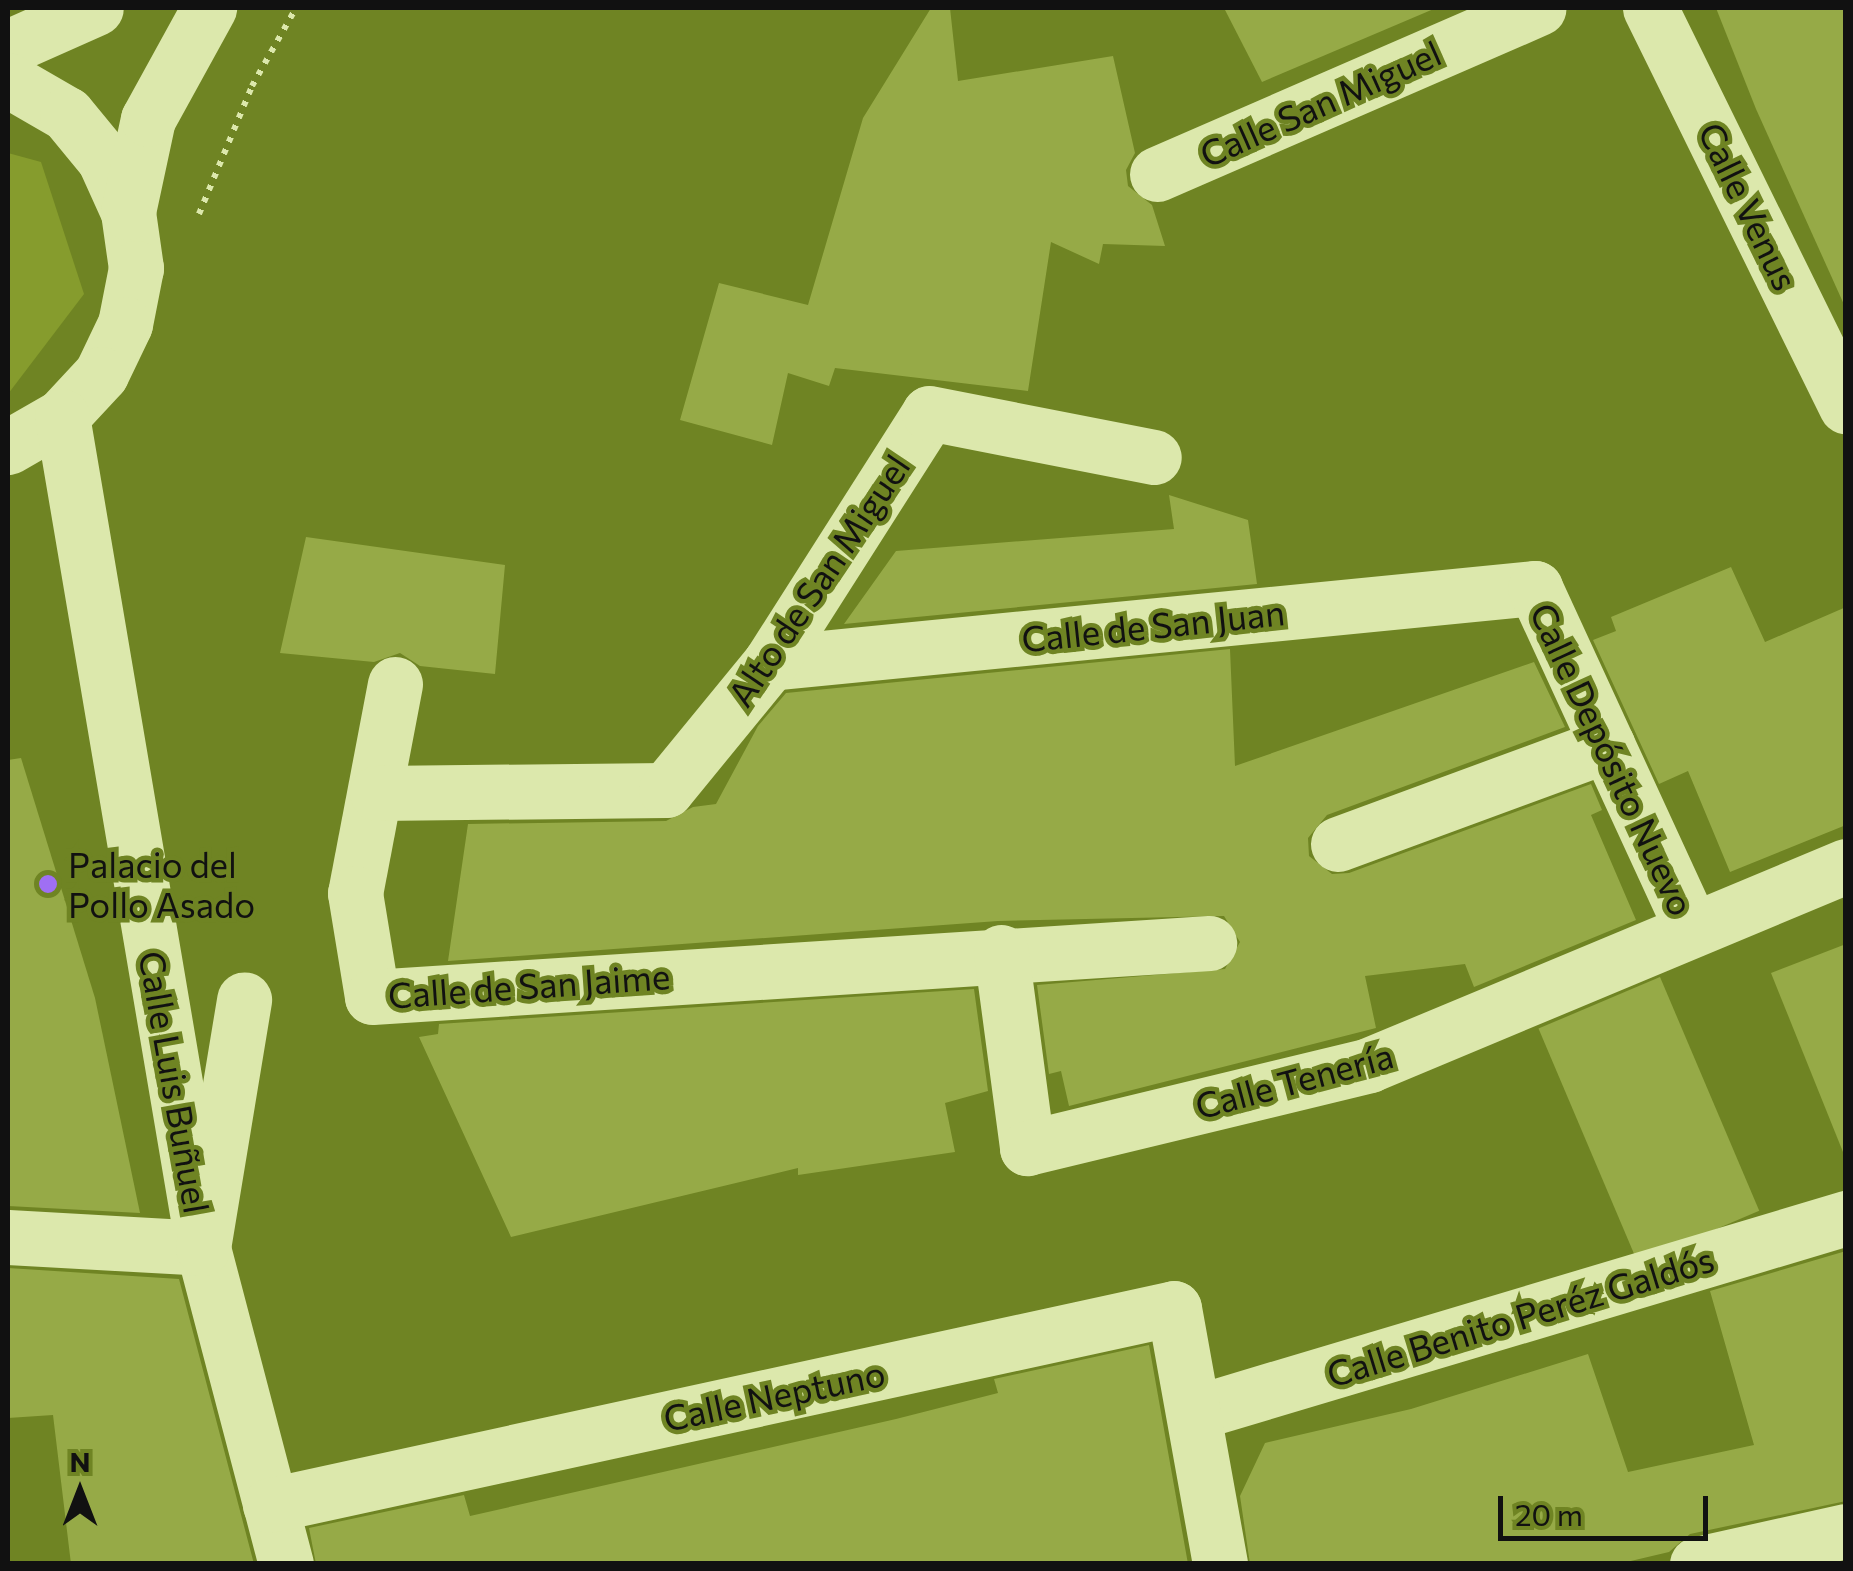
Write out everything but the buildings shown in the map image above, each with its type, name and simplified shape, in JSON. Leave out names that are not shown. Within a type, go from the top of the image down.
[{"type":"street","points":[[8,47],[96,8]]},
{"type":"street","points":[[128,212],[148,119],[209,8]]},
{"type":"street","name":"Calle San Miguel","points":[[1157,174],[1538,8]]},
{"type":"street","name":"Calle Venus","points":[[1650,8],[1846,406]]},
{"type":"street","points":[[8,80],[67,114],[104,159],[128,212],[136,268],[126,324],[101,374],[62,416],[8,447]]},
{"type":"street","name":"Alto de San Miguel","points":[[376,793],[666,790],[770,663],[929,413],[1154,457]]},
{"type":"street","name":"Calle Luis Buñuel","points":[[62,416],[203,1248],[286,1564]]},
{"type":"street","name":"Calle de San Juan","points":[[770,663],[1534,588]]},
{"type":"street","name":"Calle Depósito Nuevo","points":[[1534,588],[1692,930]]},
{"type":"street","name":"Calle de San Jaime","points":[[395,684],[354,893],[372,997],[1001,952]]},
{"type":"street","points":[[1338,844],[1607,745]]},
{"type":"street","name":"Calle Tenería","points":[[1001,952],[1027,1148],[1369,1066],[1846,866]]},
{"type":"street","points":[[1001,952],[1209,943]]},
{"type":"street","points":[[8,1238],[203,1248],[244,999]]},
{"type":"street","name":"Calle Benito Peréz Galdós","points":[[1194,1413],[1846,1218]]},
{"type":"street","name":"Calle Neptuno","points":[[270,1505],[1174,1308],[1194,1413]]},
{"type":"street","points":[[1194,1413],[1220,1564]]},
{"type":"street","points":[[1697,1564],[1846,1531]]},
{"type":"green space","points":[[8,153],[41,162],[84,294],[8,394]]},
{"type":"place","name":"Palacio del Pollo Asado","points":[[48,884]]}]
